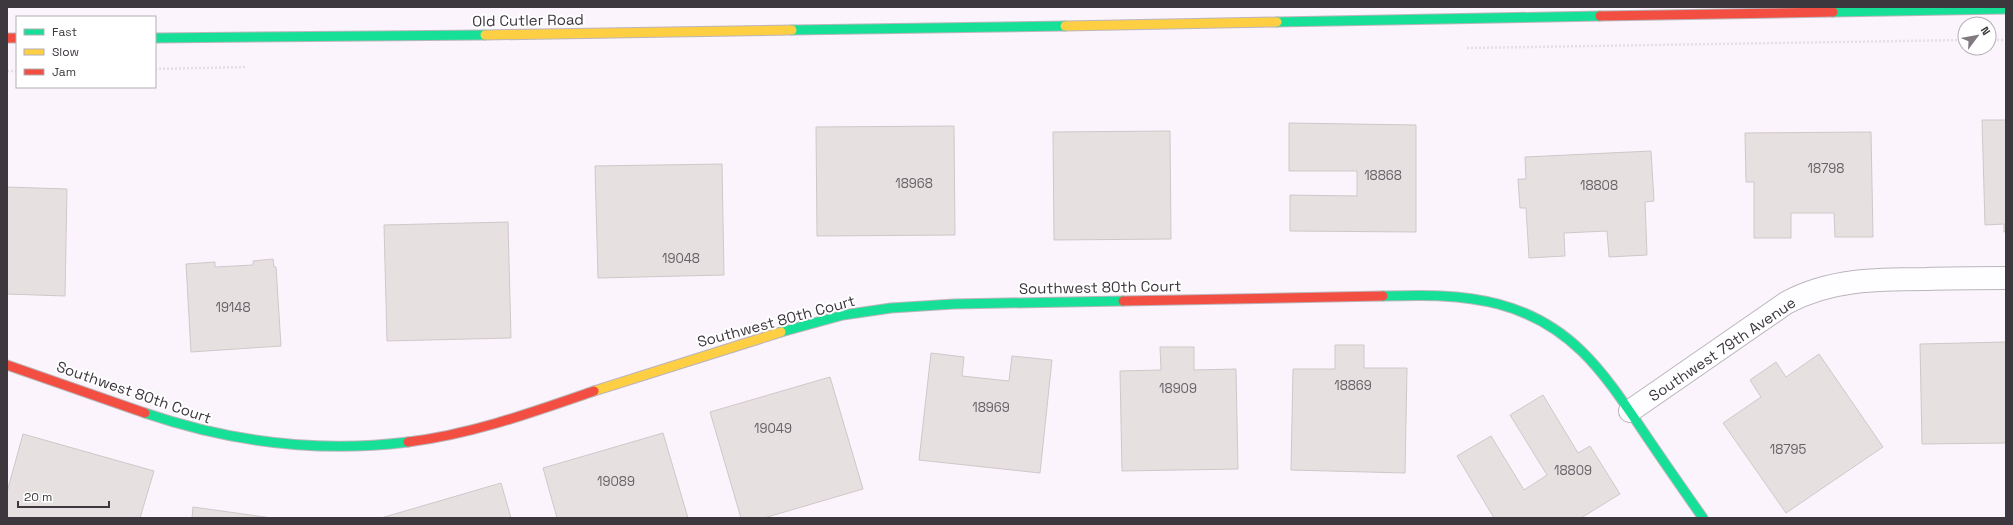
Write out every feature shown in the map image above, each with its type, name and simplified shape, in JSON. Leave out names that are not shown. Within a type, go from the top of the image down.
[{"type":"main road","name":"Old Cutler Road","points":[[156,38],[271,38],[870,29],[1822,10],[2006,9]]},
{"type":"main road","name":"Southwest 80th Court","points":[[7,365],[157,418],[222,436],[299,446],[379,445],[434,439],[489,426],[542,410],[588,393],[710,353],[812,322],[856,312],[908,306],[954,304],[1438,296],[1465,297],[1495,303],[1524,312],[1562,335],[1591,360],[1630,411],[1703,518]]},
{"type":"street","name":"Southwest 79th Avenue","points":[[1630,411],[1786,303],[1811,291],[1857,280],[2006,278]]},
{"type":"building","points":[[1982,120],[2006,120],[2006,232],[2004,232],[2004,224],[1985,225]]},
{"type":"building","points":[[1289,123],[1416,125],[1416,232],[1290,231],[1290,195],[1357,196],[1357,171],[1289,171]]},
{"type":"building","points":[[954,126],[955,235],[817,236],[816,127]]},
{"type":"building","points":[[1170,131],[1171,239],[1054,240],[1053,132]]},
{"type":"building","points":[[1871,132],[1873,237],[1835,237],[1834,213],[1791,213],[1791,238],[1754,238],[1754,182],[1746,182],[1745,133]]},
{"type":"building","points":[[1651,151],[1654,201],[1645,202],[1647,255],[1609,257],[1607,231],[1564,233],[1565,256],[1529,258],[1526,208],[1520,208],[1518,179],[1526,179],[1525,157]]},
{"type":"building","points":[[722,164],[724,275],[598,278],[595,166]]},
{"type":"building","points":[[7,187],[67,189],[65,296],[7,294]]},
{"type":"building","points":[[508,222],[511,338],[387,341],[384,225]]},
{"type":"building","points":[[273,259],[274,267],[276,267],[281,346],[191,352],[186,264],[215,262],[215,267],[253,265],[253,261]]},
{"type":"building","points":[[2006,342],[2006,443],[1922,444],[1920,344]]},
{"type":"building","points":[[1335,345],[1364,345],[1364,368],[1407,368],[1405,473],[1291,470],[1293,369],[1335,369]]},
{"type":"building","points":[[1160,347],[1194,347],[1194,370],[1236,369],[1238,469],[1122,471],[1120,371],[1161,370]]},
{"type":"building","points":[[931,353],[964,357],[962,376],[1009,381],[1012,356],[1052,360],[1040,473],[919,460]]},
{"type":"building","points":[[1819,354],[1883,447],[1786,513],[1723,423],[1761,397],[1750,380],[1776,362],[1786,377]]},
{"type":"building","points":[[830,377],[863,489],[764,518],[741,518],[710,412]]},
{"type":"building","points":[[1543,395],[1578,453],[1590,446],[1620,494],[1581,518],[1494,518],[1457,456],[1491,436],[1524,490],[1547,475],[1510,415]]},
{"type":"building","points":[[663,433],[688,518],[557,518],[543,468]]},
{"type":"building","points":[[23,434],[154,471],[140,518],[7,518],[7,492]]},
{"type":"building","points":[[501,483],[511,518],[381,518]]},
{"type":"building","points":[[193,507],[272,518],[192,518]]},
{"type":"traffic: fast","points":[[1833,12],[2006,9]]},
{"type":"traffic: fast","points":[[1277,22],[1600,16]]},
{"type":"traffic: fast","points":[[792,30],[1065,26]]},
{"type":"traffic: fast","points":[[156,38],[485,35]]},
{"type":"traffic: fast","points":[[1383,296],[1441,296],[1469,298],[1498,304],[1523,312],[1545,323],[1565,336],[1598,368],[1627,407],[1703,518]]},
{"type":"traffic: fast","points":[[781,332],[843,315],[891,308],[954,304],[1123,301]]},
{"type":"traffic: fast","points":[[145,413],[209,431],[242,438],[275,442],[341,446],[408,442]]},
{"type":"traffic: slow","points":[[1065,26],[1277,22]]},
{"type":"traffic: slow","points":[[485,35],[792,30]]},
{"type":"traffic: slow","points":[[594,391],[781,332]]},
{"type":"traffic: jam","points":[[1600,16],[1833,12]]},
{"type":"traffic: jam","points":[[7,38],[16,38]]},
{"type":"traffic: jam","points":[[1123,301],[1383,296]]},
{"type":"traffic: jam","points":[[7,365],[145,413]]},
{"type":"traffic: jam","points":[[408,442],[456,434],[479,428],[594,391]]}]
